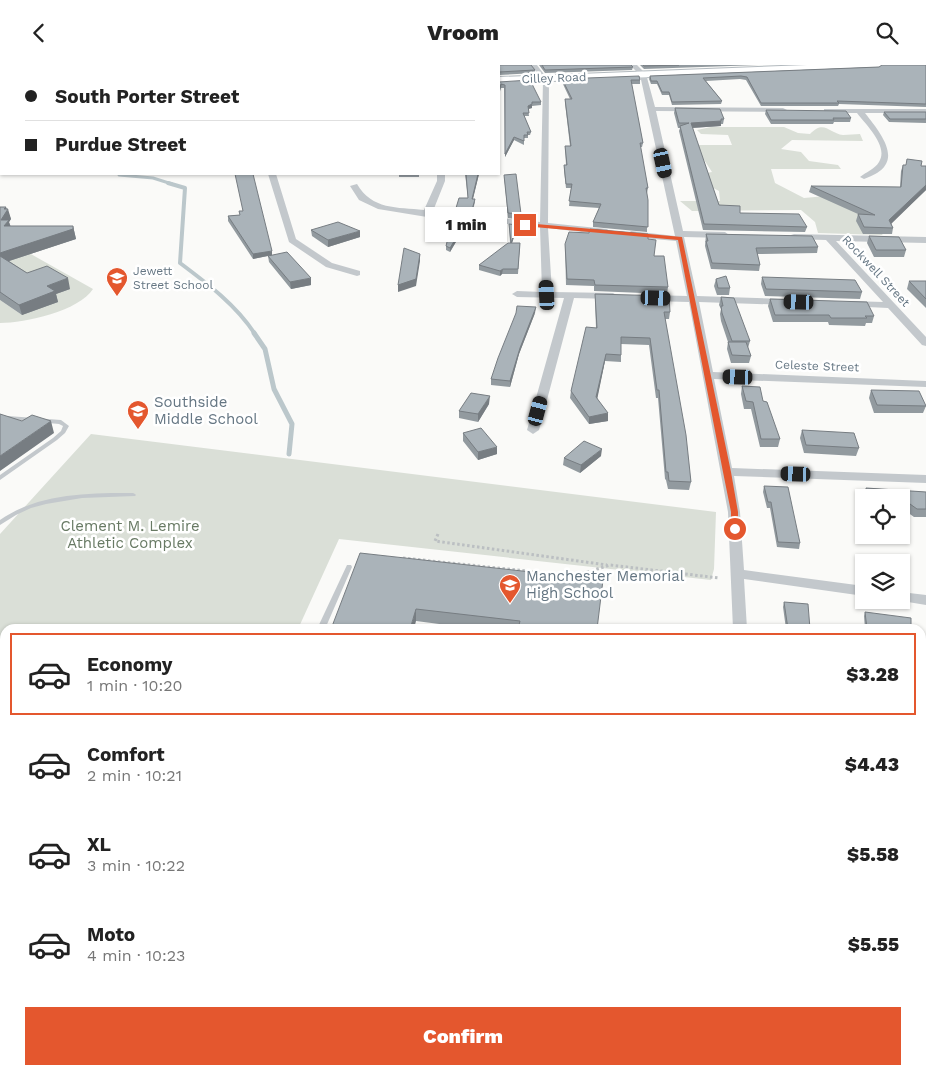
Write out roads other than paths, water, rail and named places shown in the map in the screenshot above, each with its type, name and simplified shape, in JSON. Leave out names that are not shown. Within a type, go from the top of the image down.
[{"type":"street","points":[[534,65],[546,78],[544,227],[547,295]]},
{"type":"street","points":[[633,65],[643,74],[652,109],[693,299],[727,472],[734,512],[740,624]]},
{"type":"street","name":"Cilley Road","points":[[500,80],[878,65]]},
{"type":"street","points":[[652,109],[789,110]]},
{"type":"street","points":[[819,111],[926,111]]},
{"type":"street","points":[[859,111],[880,138],[887,155],[882,164],[864,177]]},
{"type":"street","points":[[272,175],[292,240],[329,265],[358,273]]},
{"type":"street","points":[[427,214],[441,181],[441,175]]},
{"type":"street","points":[[354,186],[362,200],[371,204],[427,214],[544,227],[679,236],[733,235]]},
{"type":"street","points":[[781,236],[926,240]]},
{"type":"street","name":"Rockwell Street","points":[[828,237],[924,338]]},
{"type":"street","points":[[517,294],[794,302]]},
{"type":"street","points":[[533,430],[570,295]]},
{"type":"street","points":[[843,304],[892,305]]},
{"type":"street","name":"Celeste Street","points":[[707,375],[926,384]]},
{"type":"street","points":[[727,472],[926,479]]},
{"type":"street","points":[[738,574],[855,590]]},
{"type":"street","points":[[910,598],[926,600]]},
{"type":"lane","points":[[0,478],[55,439],[63,432],[66,426],[61,422],[8,418]]},
{"type":"lane","points":[[0,523],[21,511],[47,501],[73,497],[133,495]]},
{"type":"lane","points":[[323,624],[349,567]]},
{"type":"waterway","points":[[119,175],[153,178],[172,184]]},
{"type":"waterway","points":[[168,183],[185,188],[180,263],[230,304],[255,334]]},
{"type":"waterway","points":[[254,333],[265,349],[274,389],[292,424],[289,454]]},
{"type":"place","name":"Jewett Street School","points":[[117,297]]},
{"type":"place","name":"Southside Middle School","points":[[138,430]]},
{"type":"place","name":"Manchester Memorial High School","points":[[510,604]]},
{"type":"park label","name":"Clement M. Lemire Athletic Complex","points":[[130,534]]}]
